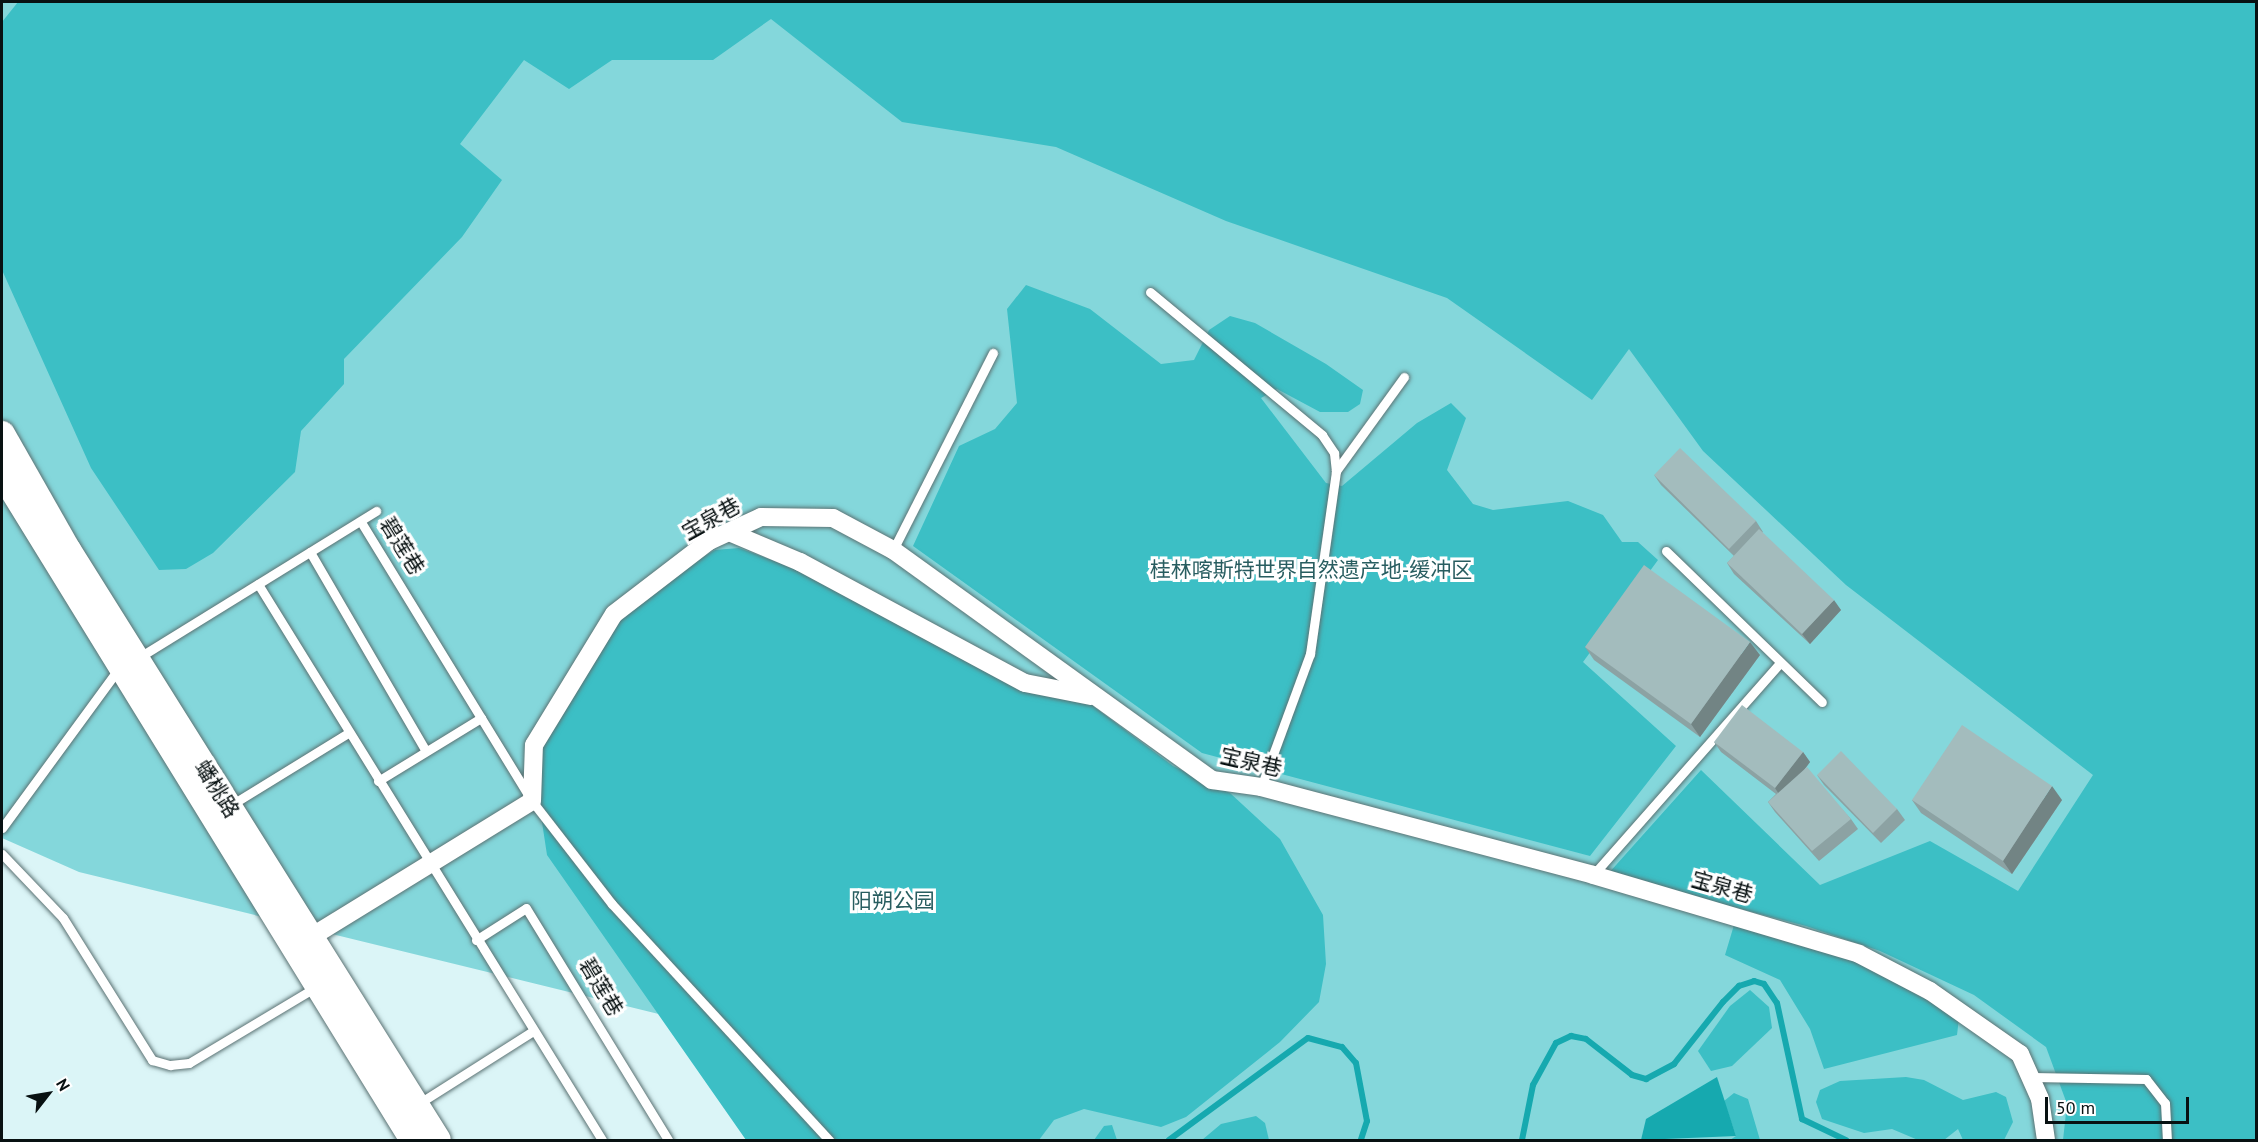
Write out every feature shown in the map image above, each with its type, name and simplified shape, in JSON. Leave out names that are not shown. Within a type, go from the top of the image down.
[{"type":"main road","name":"蟠桃路","points":[[2,434],[127,664],[412,1140]]},
{"type":"main road","name":"蟠桃路","points":[[2,473],[127,664],[229,807],[438,1140]]},
{"type":"street","name":"宝泉巷","points":[[532,801],[534,745],[614,614],[729,532],[761,517],[833,518],[893,550],[1212,780],[1261,787],[1593,875],[1859,954],[1930,991],[2003,1039],[2032,1077],[2046,1140]]},
{"type":"street","points":[[729,532],[800,562],[1025,683],[1096,697]]},
{"type":"street","points":[[310,937],[532,801]]},
{"type":"lane","points":[[1149,292],[1322,435],[1334,453],[1336,471],[1310,654],[1261,787]]},
{"type":"lane","points":[[893,550],[993,353]]},
{"type":"lane","points":[[1336,471],[1404,377]]},
{"type":"lane","name":"碧莲巷","points":[[127,664],[376,512]]},
{"type":"lane","name":"碧莲巷","points":[[361,522],[532,801],[612,904],[829,1140]]},
{"type":"lane","points":[[1666,550],[1822,702]]},
{"type":"lane","points":[[310,552],[426,751]]},
{"type":"lane","points":[[258,584],[429,865],[602,1140]]},
{"type":"lane","points":[[1593,875],[1780,663]]},
{"type":"lane","points":[[2,828],[127,664]]},
{"type":"lane","points":[[378,781],[481,717]]},
{"type":"lane","points":[[229,807],[348,733]]},
{"type":"lane","points":[[2,854],[63,918],[152,1059],[170,1065],[189,1063],[318,986]]},
{"type":"lane","name":"碧莲巷","points":[[476,940],[526,909],[668,1140]]},
{"type":"lane","points":[[416,1105],[533,1031]]},
{"type":"lane","points":[[2032,1077],[2146,1079],[2165,1103],[2167,1140]]},
{"type":"green space","name":"桂林喀斯特世界自然遗产地-缓冲区","points":[[2,2],[2256,2],[2256,1140],[766,1140],[679,1019],[79,872],[2,838]]},
{"type":"green space","points":[[18,2],[2256,2],[2256,1140],[2063,1140],[2067,1104],[2046,1047],[1974,995],[1880,951],[1806,926],[1608,874],[1701,770],[1820,885],[1930,841],[2018,891],[2093,775],[1846,585],[1703,451],[1629,349],[1592,400],[1447,298],[1226,221],[1056,147],[902,122],[771,19],[713,60],[612,60],[569,89],[524,60],[460,144],[502,180],[462,237],[344,359],[344,384],[301,431],[295,472],[213,553],[186,569],[159,570],[91,468],[2,270],[2,22]]},
{"type":"green space","points":[[1026,285],[1090,309],[1161,364],[1194,360],[1209,330],[1230,316],[1255,323],[1326,364],[1363,390],[1360,404],[1348,412],[1320,412],[1277,389],[1261,398],[1326,483],[1342,486],[1417,423],[1451,403],[1466,418],[1447,470],[1473,504],[1493,510],[1568,501],[1603,515],[1622,542],[1638,542],[1658,560],[1583,662],[1676,746],[1590,856],[1202,753],[913,546],[959,446],[995,429],[1017,403],[1007,309]]},
{"type":"green space","name":"阳朔公园","points":[[739,548],[801,571],[1031,693],[1089,703],[1173,766],[1230,793],[1280,839],[1323,915],[1326,964],[1319,1002],[1280,1042],[1186,1117],[1161,1127],[1084,1109],[1054,1120],[1039,1140],[746,1140],[547,855],[540,809],[543,740],[617,620],[686,567],[715,550]]},
{"type":"green space","points":[[1734,925],[1858,962],[1959,1018],[1957,1035],[1824,1069],[1810,1029],[1780,980],[1725,955]]},
{"type":"green space","points":[[1750,990],[1769,1007],[1772,1028],[1732,1066],[1711,1071],[1698,1051],[1730,1006]]},
{"type":"green space","points":[[1906,1077],[1924,1080],[1963,1100],[1996,1092],[2006,1097],[2013,1122],[2004,1140],[1963,1140],[1958,1129],[1944,1140],[1918,1140],[1892,1129],[1864,1133],[1822,1119],[1816,1102],[1820,1090],[1840,1081]]},
{"type":"green space","points":[[1734,1093],[1748,1099],[1760,1140],[1730,1140],[1736,1136],[1724,1101]]},
{"type":"green space","points":[[1256,1116],[1265,1123],[1269,1140],[1202,1140],[1221,1124]]},
{"type":"green space","points":[[1112,1125],[1117,1140],[1094,1140],[1104,1126]]},
{"type":"shaded area","points":[[1717,1077],[1736,1136],[1641,1140],[1646,1119]]},
{"type":"building","points":[[1680,448],[1756,521],[1729,549],[1654,475]]},
{"type":"building","points":[[1759,529],[1834,600],[1802,634],[1727,563]]},
{"type":"building","points":[[1644,565],[1750,642],[1691,724],[1585,647]]},
{"type":"building","points":[[1742,705],[1803,752],[1775,788],[1714,742]]},
{"type":"building","points":[[1962,725],[2052,786],[2003,861],[1912,800]]},
{"type":"building","points":[[1841,751],[1897,809],[1873,833],[1817,775]]},
{"type":"building","points":[[1807,767],[1851,819],[1812,851],[1768,802]]},
{"type":"waterway","points":[[1522,1140],[1533,1085],[1556,1043],[1571,1036],[1586,1039],[1632,1075],[1646,1079],[1674,1064],[1723,1002],[1739,986],[1754,981],[1764,984],[1777,1003],[1802,1119],[1846,1140]]},
{"type":"waterway","points":[[1169,1140],[1308,1038],[1342,1047],[1356,1063],[1367,1121],[1361,1140]]}]
